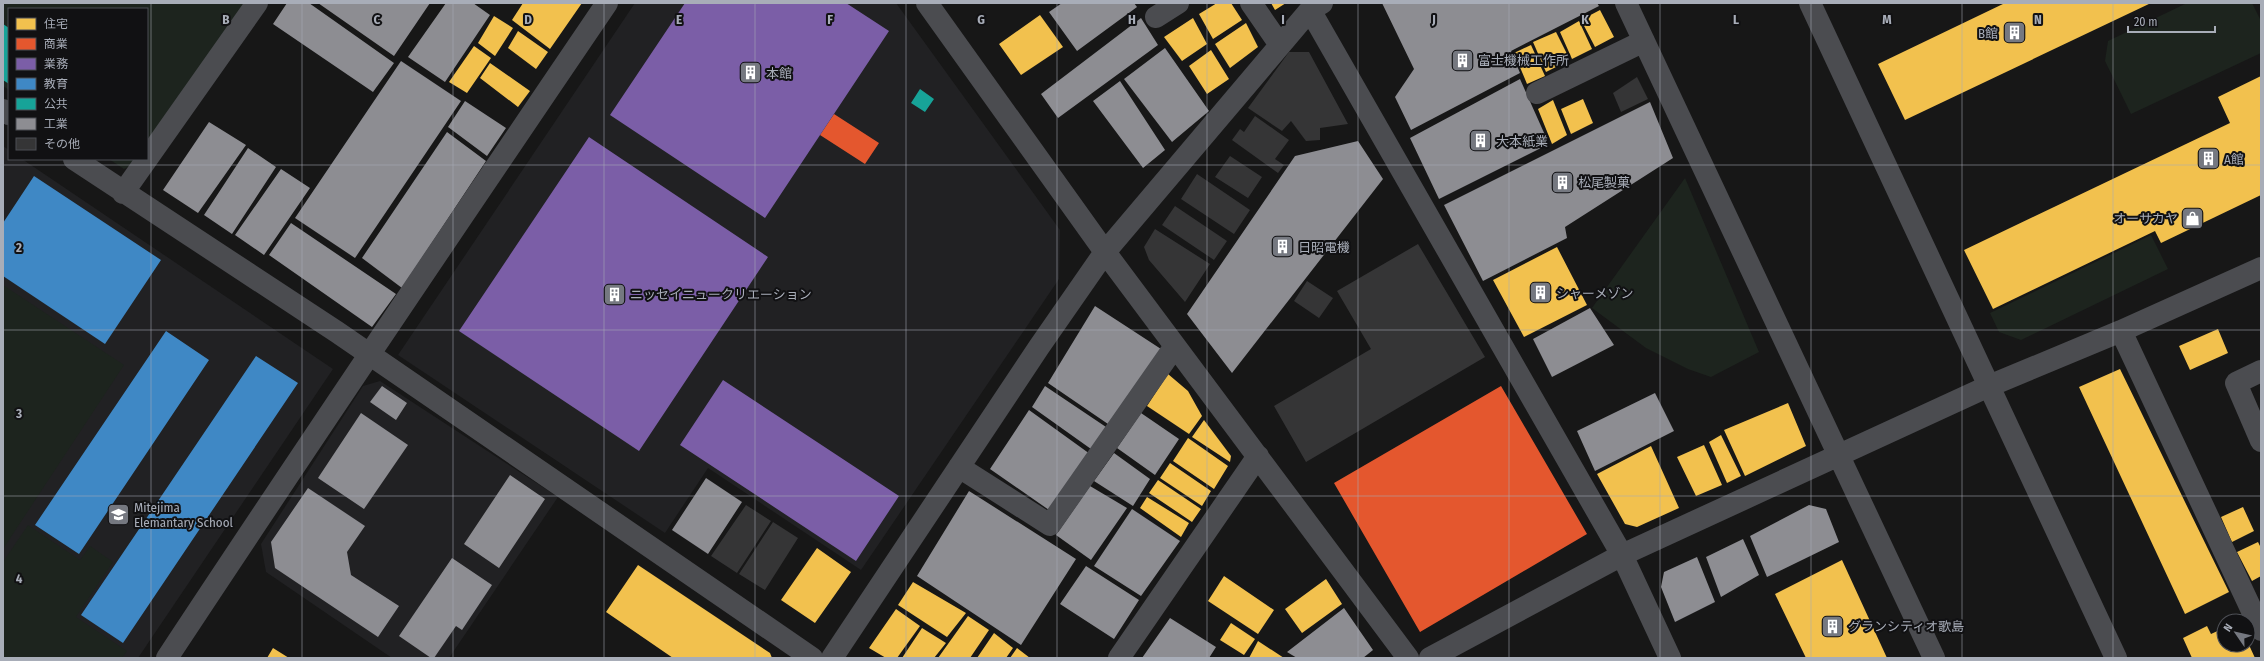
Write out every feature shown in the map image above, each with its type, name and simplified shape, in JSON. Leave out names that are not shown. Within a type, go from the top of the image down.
[{"type":"street","points":[[148,158],[257,3]]},
{"type":"street","points":[[167,658],[317,431],[370,356],[607,3]]},
{"type":"street","points":[[927,3],[1105,252],[1408,658]]},
{"type":"street","points":[[1156,17],[1178,3]]},
{"type":"street","points":[[1251,3],[1280,45]]},
{"type":"street","points":[[1626,3],[1934,658]]},
{"type":"street","points":[[1810,3],[2116,658]]},
{"type":"street","points":[[832,658],[1105,252],[1280,45],[1316,6],[1622,555],[1670,658]]},
{"type":"street","points":[[1536,93],[1644,41]]},
{"type":"street","points":[[75,160],[123,193],[337,332],[812,658]]},
{"type":"street","points":[[123,193],[146,160]]},
{"type":"street","points":[[1430,658],[1622,555],[1945,408],[1989,386],[2121,331],[2261,268]]},
{"type":"street","points":[[2121,331],[2261,630]]},
{"type":"street","points":[[959,467],[1050,526],[1175,346]]},
{"type":"street","points":[[2261,371],[2236,383],[2261,441]]},
{"type":"street","points":[[1119,658],[1258,456]]},
{"type":"shaded area","points":[[3,3],[248,3],[148,153],[148,8],[8,8],[8,89],[3,86]]},
{"type":"shaded area","points":[[635,3],[896,3],[1060,230],[1059,279],[861,570],[708,468],[665,533],[398,355]]},
{"type":"shaded area","points":[[2187,3],[2252,3],[2261,21],[2261,53],[2131,114],[2105,61],[2108,41]]},
{"type":"shaded area","name":"Mitejima Elemantary School","points":[[3,146],[8,149],[8,160],[23,160],[333,369],[138,658],[3,658]]},
{"type":"shaded area","points":[[110,160],[142,160],[124,169]]},
{"type":"shaded area","points":[[1685,178],[1759,352],[1711,377],[1688,369],[1646,348],[1592,308]]},
{"type":"shaded area","points":[[2151,235],[2168,269],[2021,340],[1999,332],[1990,313]]},
{"type":"shaded area","points":[[3,285],[124,365],[3,549]]},
{"type":"shaded area","points":[[380,381],[558,497],[449,658],[392,658],[266,572],[261,544],[363,386]]},
{"type":"shaded area","points":[[28,525],[80,560],[90,546],[113,562],[76,617],[127,651],[122,658],[3,658],[3,562]]},
{"type":"building: 住宅","points":[[523,3],[582,3],[550,49],[512,20]]},
{"type":"building: 住宅","points":[[1217,3],[1231,3],[1242,20],[1213,39],[1199,14]]},
{"type":"building: 住宅","points":[[1271,3],[1286,3],[1275,10]]},
{"type":"building: 住宅","name":"B館","points":[[2005,3],[2151,3],[1905,120],[1878,64]]},
{"type":"building: 住宅","points":[[1600,10],[1614,37],[1595,47],[1581,20]]},
{"type":"building: 住宅","points":[[1040,15],[1063,47],[1021,75],[999,44]]},
{"type":"building: 住宅","points":[[494,16],[513,28],[495,56],[478,43]]},
{"type":"building: 住宅","points":[[1193,18],[1207,44],[1182,61],[1164,37]]},
{"type":"building: 住宅","points":[[1579,21],[1592,49],[1572,59],[1560,32]]},
{"type":"building: 住宅","points":[[1246,23],[1258,47],[1230,68],[1215,44]]},
{"type":"building: 住宅","points":[[518,31],[548,52],[536,69],[508,48]]},
{"type":"building: 住宅","points":[[1556,32],[1570,60],[1546,72],[1533,42]]},
{"type":"building: 住宅","points":[[1531,45],[1545,76],[1527,84],[1514,53]]},
{"type":"building: 住宅","points":[[474,46],[491,58],[467,93],[449,82]]},
{"type":"building: 住宅","points":[[1211,50],[1229,79],[1207,94],[1189,66]]},
{"type":"building: 住宅","points":[[490,63],[530,91],[518,107],[480,78]]},
{"type":"building: 住宅","name":"A館","points":[[2261,76],[2261,195],[2161,243],[2155,231],[1993,309],[1964,250],[2230,123],[2218,97]]},
{"type":"building: 住宅","points":[[1583,99],[1593,123],[1571,134],[1561,109]]},
{"type":"building: 住宅","points":[[1553,100],[1567,135],[1552,144],[1538,109]]},
{"type":"building: 住宅","name":"シャーメゾン","points":[[1557,247],[1587,305],[1524,337],[1493,280]]},
{"type":"building: 住宅","points":[[2218,329],[2228,353],[2190,370],[2179,346]]},
{"type":"building: 住宅","points":[[2120,369],[2229,592],[2185,614],[2079,387]]},
{"type":"building: 住宅","points":[[1168,374],[1188,391],[1202,416],[1189,434],[1147,406]]},
{"type":"building: 住宅","points":[[1788,403],[1806,446],[1745,476],[1724,430]]},
{"type":"building: 住宅","points":[[1204,420],[1231,456],[1230,462],[1192,437]]},
{"type":"building: 住宅","points":[[1721,435],[1741,476],[1727,483],[1709,442]]},
{"type":"building: 住宅","points":[[1188,438],[1228,466],[1214,489],[1173,461]]},
{"type":"building: 住宅","points":[[1704,445],[1722,485],[1696,496],[1677,457]]},
{"type":"building: 住宅","points":[[1651,446],[1679,508],[1637,527],[1625,524],[1597,474]]},
{"type":"building: 住宅","points":[[1170,463],[1211,491],[1202,506],[1160,478]]},
{"type":"building: 住宅","points":[[1158,480],[1201,509],[1192,522],[1149,493]]},
{"type":"building: 住宅","points":[[1147,497],[1189,523],[1181,537],[1140,508]]},
{"type":"building: 住宅","points":[[2243,507],[2254,531],[2232,542],[2221,517]]},
{"type":"building: 住宅","points":[[2258,542],[2261,548],[2261,576],[2252,581],[2237,552]]},
{"type":"building: 住宅","points":[[817,548],[851,572],[815,623],[781,600]]},
{"type":"building: 住宅","name":"グランシティオ歌島","points":[[1842,560],[1887,658],[1806,658],[1775,594]]},
{"type":"building: 住宅","points":[[638,565],[770,653],[772,658],[673,658],[606,612]]},
{"type":"building: 住宅","points":[[1224,576],[1274,610],[1258,634],[1208,601]]},
{"type":"building: 住宅","points":[[1326,579],[1342,604],[1302,633],[1285,609]]},
{"type":"building: 住宅","points":[[913,582],[966,613],[947,637],[898,605]]},
{"type":"building: 住宅","points":[[896,609],[920,626],[897,658],[886,658],[869,648]]},
{"type":"building: 住宅","points":[[968,616],[989,630],[970,658],[938,658]]},
{"type":"building: 住宅","points":[[1231,623],[1255,639],[1244,655],[1220,640]]},
{"type":"building: 住宅","points":[[2207,626],[2211,634],[2216,632],[2216,653],[2253,653],[2255,658],[2192,658],[2183,638]]},
{"type":"building: 住宅","points":[[922,628],[946,643],[934,658],[902,658]]},
{"type":"building: 住宅","points":[[994,633],[1013,648],[1006,658],[977,658]]},
{"type":"building: 住宅","points":[[1258,641],[1284,658],[1249,658]]},
{"type":"building: 住宅","points":[[273,648],[289,658],[267,658]]},
{"type":"building: 住宅","points":[[1017,648],[1030,658],[1010,658]]},
{"type":"building: 商業","points":[[834,114],[879,143],[865,164],[820,135]]},
{"type":"building: 商業","points":[[1501,386],[1587,534],[1420,632],[1334,483]]},
{"type":"building: 業務","name":"本館","points":[[685,3],[846,3],[889,31],[765,218],[610,115]]},
{"type":"building: 業務","name":"ニッセイニュークリエーション","points":[[589,137],[768,257],[639,451],[459,331]]},
{"type":"building: 業務","points":[[723,380],[899,496],[856,561],[680,445]]},
{"type":"building: 教育","points":[[34,176],[161,260],[105,344],[3,276],[3,223]]},
{"type":"building: 教育","points":[[166,331],[209,360],[79,554],[35,525]]},
{"type":"building: 教育","points":[[256,356],[298,383],[123,643],[81,615]]},
{"type":"building: 公共","points":[[3,24],[8,27],[8,83],[3,80]]},
{"type":"building: 公共","points":[[920,89],[934,99],[925,112],[911,103]]},
{"type":"building: 工業","points":[[287,3],[309,3],[394,63],[373,92],[273,24]]},
{"type":"building: 工業","points":[[318,3],[430,3],[394,56]]},
{"type":"building: 工業","points":[[446,3],[473,3],[490,15],[445,82],[408,57]]},
{"type":"building: 工業","points":[[1062,3],[1134,3],[1137,7],[1077,51],[1049,12]]},
{"type":"building: 工業","name":"富士機械工作所","points":[[1382,3],[1597,3],[1599,6],[1511,51],[1520,73],[1411,130],[1395,97],[1414,69]]},
{"type":"building: 工業","points":[[1141,18],[1158,45],[1058,118],[1041,94]]},
{"type":"building: 工業","points":[[1165,48],[1209,111],[1172,142],[1124,79]]},
{"type":"building: 工業","points":[[401,61],[461,101],[355,258],[295,218]]},
{"type":"building: 工業","name":"大本紙業","points":[[1520,79],[1549,144],[1439,199],[1410,138]]},
{"type":"building: 工業","points":[[1120,81],[1165,150],[1143,168],[1093,101]]},
{"type":"building: 工業","points":[[465,101],[506,128],[487,156],[448,127]]},
{"type":"building: 工業","name":"松尾製菓","points":[[1650,102],[1673,158],[1565,227],[1567,238],[1483,281],[1444,205]]},
{"type":"building: 工業","points":[[209,122],[246,145],[198,213],[163,190]]},
{"type":"building: 工業","points":[[447,132],[486,161],[402,288],[362,258]]},
{"type":"building: 工業","name":"日昭電機","points":[[1358,141],[1383,179],[1232,373],[1187,314],[1295,156]]},
{"type":"building: 工業","points":[[248,148],[276,167],[232,234],[204,215]]},
{"type":"building: 工業","points":[[281,169],[310,188],[264,255],[235,235]]},
{"type":"building: 工業","points":[[291,223],[396,294],[372,327],[269,255]]},
{"type":"building: 工業","points":[[1095,306],[1161,349],[1108,424],[1048,383]]},
{"type":"building: 工業","points":[[1590,308],[1614,345],[1552,377],[1533,339]]},
{"type":"building: 工業","points":[[382,386],[407,403],[396,420],[370,402]]},
{"type":"building: 工業","points":[[1045,386],[1106,427],[1091,449],[1032,407]]},
{"type":"building: 工業","points":[[1655,393],[1674,431],[1595,471],[1577,431]]},
{"type":"building: 工業","points":[[1029,410],[1090,454],[1049,510],[990,469]]},
{"type":"building: 工業","points":[[361,413],[408,445],[364,509],[318,478]]},
{"type":"building: 工業","points":[[1141,413],[1179,439],[1155,475],[1117,448]]},
{"type":"building: 工業","points":[[1114,453],[1150,479],[1133,506],[1094,481]]},
{"type":"building: 工業","points":[[510,475],[545,499],[499,568],[464,544]]},
{"type":"building: 工業","points":[[706,478],[742,502],[708,554],[672,530]]},
{"type":"building: 工業","points":[[1090,486],[1127,508],[1091,560],[1056,535]]},
{"type":"building: 工業","points":[[308,488],[365,526],[347,552],[351,575],[399,606],[378,637],[275,568],[271,542]]},
{"type":"building: 工業","points":[[969,491],[1076,559],[1021,645],[917,576]]},
{"type":"building: 工業","points":[[1809,505],[1826,509],[1839,542],[1767,577],[1750,536]]},
{"type":"building: 工業","points":[[1132,509],[1180,541],[1141,596],[1094,566]]},
{"type":"building: 工業","points":[[1743,539],[1759,575],[1721,597],[1706,557]]},
{"type":"building: 工業","points":[[1697,557],[1715,602],[1675,622],[1661,587],[1664,572]]},
{"type":"building: 工業","points":[[452,558],[492,585],[462,630],[456,626],[434,658],[431,658],[399,636]]},
{"type":"building: 工業","points":[[1086,566],[1139,600],[1114,639],[1060,604]]},
{"type":"building: 工業","points":[[1344,608],[1373,650],[1363,658],[1297,658],[1287,652]]},
{"type":"building: 工業","points":[[1170,618],[1216,647],[1209,658],[1142,658]]},
{"type":"building: その他","points":[[1289,52],[1309,52],[1348,124],[1320,128],[1320,140],[1306,141],[1291,121],[1282,131],[1248,108]]},
{"type":"building: その他","points":[[1637,77],[1648,99],[1621,112],[1613,93]]},
{"type":"building: その他","points":[[1255,116],[1289,140],[1275,159],[1284,165],[1278,173],[1232,140],[1240,129],[1244,132]]},
{"type":"building: その他","points":[[1230,156],[1262,177],[1248,198],[1215,177]]},
{"type":"building: その他","points":[[1197,174],[1250,210],[1234,234],[1181,199]]},
{"type":"building: その他","points":[[1175,206],[1227,241],[1214,260],[1162,225]]},
{"type":"building: その他","points":[[1155,229],[1210,264],[1185,302],[1149,260],[1144,247]]},
{"type":"building: その他","points":[[1418,244],[1485,357],[1306,462],[1274,406],[1371,349],[1337,291]]},
{"type":"building: その他","points":[[1307,281],[1333,298],[1319,318],[1294,301]]},
{"type":"building: その他","points":[[746,505],[771,521],[737,573],[711,556]]},
{"type":"building: その他","points":[[773,522],[798,538],[765,590],[739,574]]},
{"type":"place","name":"B館","points":[[2014,33]]},
{"type":"place","name":"富士機械工作所","points":[[1462,60]]},
{"type":"place","name":"本館","points":[[750,73]]},
{"type":"place","name":"大本紙業","points":[[1480,141]]},
{"type":"place","name":"A館","points":[[2208,159]]},
{"type":"place","name":"松尾製菓","points":[[1563,182]]},
{"type":"place","name":"オーサカヤ","points":[[2193,218]]},
{"type":"place","name":"日昭電機","points":[[1282,247]]},
{"type":"place","name":"シャーメゾン","points":[[1540,293]]},
{"type":"place","name":"ニッセイニュークリエーション","points":[[614,294]]},
{"type":"place","name":"Mitejima Elemantary School","points":[[119,514]]},
{"type":"place","name":"グランシティオ歌島","points":[[1832,626]]}]
